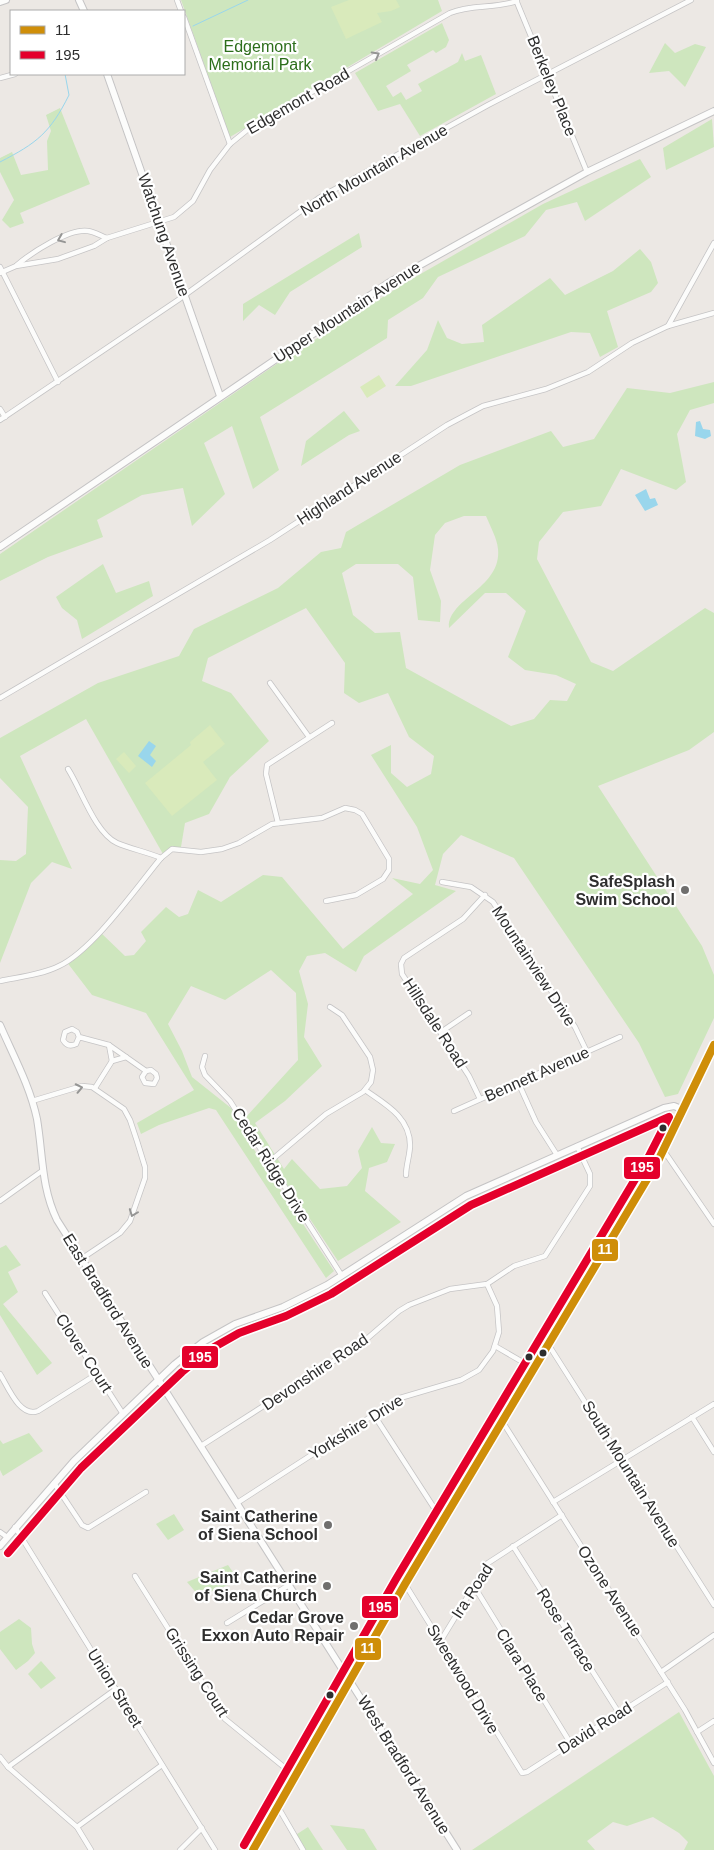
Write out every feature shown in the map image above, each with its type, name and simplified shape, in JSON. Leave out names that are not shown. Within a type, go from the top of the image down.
[{"type":"main road","points":[[253,1850],[444,1517],[664,1151],[714,1045]]},
{"type":"street","points":[[0,2],[6,0]]},
{"type":"street","name":"Berkeley Place","points":[[516,0],[587,172]]},
{"type":"street","name":"Edgemont Road","points":[[1,270],[58,259],[94,246],[107,238],[160,223],[174,217],[188,207],[230,144],[256,124],[450,13],[464,8],[501,6],[516,0]]},
{"type":"street","name":"North Mountain Avenue","points":[[0,420],[185,294],[319,198],[488,105],[691,0]]},
{"type":"street","points":[[185,21],[230,144]]},
{"type":"street","name":"Watchung Avenue","points":[[107,75],[220,396]]},
{"type":"street","name":"Upper Mountain Avenue","points":[[0,547],[388,283],[587,172],[714,111]]},
{"type":"street","name":"Edgemont Road","points":[[16,266],[39,248],[80,231],[89,231],[107,238]]},
{"type":"street","points":[[668,326],[714,243]]},
{"type":"street","points":[[1,270],[58,382]]},
{"type":"street","name":"Highland Avenue","points":[[0,698],[270,540],[447,425],[483,406],[546,389],[588,372],[632,344],[668,326],[714,313]]},
{"type":"street","points":[[0,410],[5,417]]},
{"type":"street","points":[[270,683],[309,737]]},
{"type":"street","points":[[278,823],[266,768],[273,760],[332,723]]},
{"type":"street","points":[[68,769],[89,808],[109,838],[117,843],[143,850],[161,858]]},
{"type":"street","points":[[0,981],[60,966],[86,948],[161,858],[174,848],[201,852],[228,848],[278,823],[322,818],[345,808],[355,810],[362,814],[389,859],[389,870],[383,879],[356,895],[326,901]]},
{"type":"street","name":"Mountainview Drive","points":[[442,882],[466,885],[485,895],[497,907],[574,1027],[587,1052]]},
{"type":"street","name":"Hillsdale Road","points":[[480,1099],[469,1076],[402,974],[402,962],[463,919],[485,895]]},
{"type":"street","points":[[268,1163],[326,1114],[365,1090],[373,1074],[370,1057],[342,1014],[330,1007]]},
{"type":"street","points":[[440,1032],[469,1013]]},
{"type":"street","name":"East Bradford Avenue","points":[[0,1025],[32,1101],[41,1142],[42,1171],[53,1212],[81,1259],[350,1680]]},
{"type":"street","points":[[79,1037],[109,1045],[146,1071]]},
{"type":"street","name":"Bennett Avenue","points":[[454,1111],[620,1037]]},
{"type":"street","points":[[109,1045],[112,1061]]},
{"type":"street","name":"Cedar Ridge Drive","points":[[205,1056],[202,1067],[205,1075],[230,1101],[342,1276]]},
{"type":"street","points":[[95,1088],[112,1061],[126,1057]]},
{"type":"street","points":[[518,1082],[536,1122],[557,1155]]},
{"type":"street","points":[[32,1101],[82,1086],[95,1088],[127,1113],[144,1163],[145,1178],[127,1226],[81,1259]]},
{"type":"street","points":[[365,1090],[394,1110],[407,1128],[410,1142],[406,1175]]},
{"type":"street","points":[[0,1546],[14,1527],[54,1482],[123,1414],[192,1350],[218,1333],[294,1302],[342,1276],[458,1201],[664,1108],[674,1106],[684,1110]]},
{"type":"street","points":[[487,1284],[511,1268],[540,1259],[549,1253],[590,1186],[590,1174],[577,1146]]},
{"type":"street","points":[[664,1151],[714,1224]]},
{"type":"street","points":[[0,1201],[42,1171]]},
{"type":"street","name":"Yorkshire Drive","points":[[237,1503],[406,1395],[471,1376],[487,1361],[496,1346],[499,1325],[498,1312],[493,1294],[487,1284]]},
{"type":"street","name":"Devonshire Road","points":[[201,1446],[362,1343],[404,1308],[450,1289],[487,1284]]},
{"type":"street","name":"Clover Court","points":[[45,1293],[123,1414]]},
{"type":"street","name":"South Mountain Avenue","points":[[548,1343],[714,1605]]},
{"type":"street","points":[[496,1346],[533,1368]]},
{"type":"street","points":[[0,1374],[23,1409],[32,1413],[97,1374]]},
{"type":"street","points":[[553,1502],[714,1404]]},
{"type":"street","points":[[374,1415],[437,1512],[444,1517]]},
{"type":"street","points":[[692,1417],[714,1452]]},
{"type":"street","name":"Ozone Avenue","points":[[502,1421],[668,1682],[714,1763]]},
{"type":"street","points":[[54,1482],[82,1525],[88,1528],[146,1492]]},
{"type":"street","name":"Ira Road","points":[[440,1642],[488,1562],[562,1515]]},
{"type":"street","name":"Union Street","points":[[14,1527],[215,1850]]},
{"type":"street","points":[[0,1532],[7,1537]]},
{"type":"street","name":"Rose Terrace","points":[[512,1546],[619,1714]]},
{"type":"street","name":"Grissing Court","points":[[135,1576],[226,1719],[296,1776]]},
{"type":"street","name":"Sweetwood Drive","points":[[405,1584],[522,1773]]},
{"type":"street","points":[[227,1623],[290,1585]]},
{"type":"street","name":"Clara Place","points":[[474,1586],[571,1744]]},
{"type":"street","points":[[661,1672],[714,1635]]},
{"type":"street","name":"West Bradford Avenue","points":[[350,1680],[457,1850]]},
{"type":"street","name":"David Road","points":[[522,1773],[668,1682]]},
{"type":"street","points":[[8,1767],[116,1689]]},
{"type":"street","points":[[697,1732],[714,1721]]},
{"type":"street","points":[[0,1757],[8,1767],[77,1827],[91,1850]]},
{"type":"street","points":[[77,1827],[162,1765]]},
{"type":"street","points":[[278,1807],[303,1850]]},
{"type":"street","points":[[180,1850],[202,1828]]},
{"type":"green space","name":"Edgemont Memorial Park","points":[[181,0],[438,0],[442,11],[230,137]]},
{"type":"green space","points":[[349,0],[396,0],[400,7],[391,11],[377,13],[382,22],[346,39],[331,7]]},
{"type":"green space","points":[[442,23],[449,40],[446,47],[436,53],[433,50],[407,65],[411,71],[386,86],[393,97],[401,92],[406,100],[422,91],[418,84],[458,62],[462,53],[465,61],[481,55],[496,94],[420,136],[400,104],[378,111],[355,73]]},
{"type":"green space","points":[[665,43],[675,53],[695,44],[706,47],[685,87],[669,71],[649,73]]},
{"type":"green space","points":[[60,108],[90,184],[20,213],[24,223],[10,228],[2,220],[14,200],[0,172],[0,158],[12,152],[21,175],[48,170],[47,141],[51,131],[46,115]]},
{"type":"green space","points":[[712,119],[714,147],[666,170],[663,148]]},
{"type":"green space","points":[[640,159],[651,177],[585,221],[577,202],[546,210],[525,236],[438,277],[423,298],[388,320],[387,338],[260,417],[279,470],[253,489],[232,426],[204,443],[225,494],[192,526],[183,488],[142,495],[97,520],[103,537],[48,557],[0,581],[0,554],[281,361],[410,280],[543,204]]},
{"type":"green space","points":[[359,233],[362,247],[290,292],[275,315],[259,305],[243,321],[243,304]]},
{"type":"green space","points":[[640,249],[651,262],[658,283],[651,292],[607,311],[618,347],[600,357],[590,333],[571,332],[411,386],[395,386],[427,350],[438,320],[447,338],[462,344],[484,342],[482,325],[550,278],[565,295],[613,271]]},
{"type":"green space","points":[[379,375],[386,386],[367,398],[360,387]]},
{"type":"green space","points":[[714,382],[714,403],[690,410],[677,434],[686,482],[676,490],[621,469],[601,506],[563,512],[539,542],[537,559],[591,662],[613,671],[705,608],[714,613],[714,732],[689,750],[598,786],[702,946],[714,975],[714,1018],[678,1094],[665,1097],[639,1043],[514,858],[461,835],[443,854],[435,885],[456,891],[364,956],[356,972],[325,953],[307,956],[299,971],[308,1004],[304,1037],[322,1066],[285,1101],[255,1123],[284,1169],[292,1159],[320,1189],[347,1186],[362,1168],[358,1151],[372,1127],[381,1143],[395,1144],[387,1162],[369,1168],[365,1191],[401,1222],[338,1261],[274,1165],[246,1117],[298,1060],[296,993],[271,970],[225,1000],[191,986],[168,1024],[182,1051],[192,1077],[231,1108],[253,1148],[334,1271],[326,1278],[216,1110],[209,1108],[159,1125],[141,1134],[137,1123],[194,1090],[146,1013],[92,995],[66,961],[99,931],[125,956],[134,955],[146,941],[141,932],[166,907],[179,917],[188,914],[198,890],[221,902],[263,875],[282,877],[343,949],[413,894],[392,878],[420,884],[433,870],[417,827],[371,755],[391,745],[391,773],[407,787],[431,774],[434,756],[409,737],[388,693],[359,703],[344,693],[345,663],[306,608],[208,658],[202,681],[231,693],[269,741],[230,777],[209,814],[185,823],[181,847],[163,854],[86,719],[20,756],[72,869],[52,862],[31,883],[0,963],[0,860],[16,861],[26,854],[28,807],[0,778],[0,738],[98,683],[179,656],[194,629],[278,588],[321,552],[341,548],[346,532],[460,465],[551,431],[563,447],[594,439],[627,388],[670,393]],"holes":[[[464,516],[486,516],[495,536],[498,549],[497,562],[492,574],[456,609],[451,618],[449,628],[485,593],[506,593],[526,611],[508,657],[525,670],[556,675],[576,684],[567,701],[550,700],[534,719],[511,726],[406,668],[400,632],[375,633],[353,615],[342,573],[356,564],[398,564],[413,577],[418,620],[440,622],[441,601],[430,570],[435,535],[445,523]]]},
{"type":"green space","points":[[344,411],[360,431],[349,435],[301,466],[306,441]]},
{"type":"green space","points":[[103,564],[116,593],[149,581],[153,596],[82,639],[77,620],[62,608],[56,597]]},
{"type":"green space","points":[[210,725],[225,744],[203,762],[217,780],[172,816],[145,783],[191,745],[190,742]]},
{"type":"green space","points":[[124,752],[136,766],[129,773],[116,759]]},
{"type":"green space","points":[[6,1245],[21,1265],[8,1272],[18,1292],[3,1304],[52,1363],[37,1375],[0,1315],[0,1248]]},
{"type":"green space","points":[[29,1433],[43,1451],[3,1476],[0,1470],[0,1440],[3,1444]]},
{"type":"green space","points":[[174,1514],[184,1530],[168,1540],[156,1524]]},
{"type":"green space","points":[[228,1565],[239,1581],[199,1596],[187,1582]]},
{"type":"green space","points":[[19,1619],[31,1628],[32,1644],[35,1653],[16,1670],[0,1649],[0,1632]]},
{"type":"green space","points":[[41,1661],[56,1678],[41,1689],[28,1674]]},
{"type":"green space","points":[[679,1712],[714,1776],[714,1850],[684,1850],[688,1842],[679,1833],[653,1817],[627,1826],[613,1822],[587,1841],[595,1850],[472,1850]]},
{"type":"green space","points":[[330,1825],[364,1829],[377,1850],[347,1850]]},
{"type":"green space","points":[[308,1827],[323,1850],[303,1850],[294,1836]]},
{"type":"water","points":[[700,421],[703,429],[710,430],[711,436],[705,439],[695,436],[696,422]]},
{"type":"water","points":[[646,489],[650,499],[655,498],[658,505],[645,511],[635,495]]},
{"type":"water","points":[[149,741],[156,746],[150,755],[156,761],[152,767],[138,756]]},
{"type":"waterway","points":[[193,26],[248,0]]},
{"type":"waterway","points":[[0,162],[24,149],[49,128],[69,95],[65,75]]},
{"type":"transit line","name":"11","points":[[253,1850],[405,1584],[658,1161],[714,1045]]},
{"type":"transit line","name":"195","points":[[8,1553],[81,1468],[182,1372],[209,1350],[239,1333],[286,1316],[331,1294],[471,1205],[669,1117],[649,1156],[396,1579],[244,1845]]},
{"type":"place","name":"SafeSplash Swim School","points":[[685,890]]},
{"type":"place","name":"Saint Catherine of Siena School","points":[[328,1525]]},
{"type":"place","name":"Saint Catherine of Siena Church","points":[[327,1586]]},
{"type":"place","name":"Cedar Grove Exxon Auto Repair","points":[[354,1626]]}]
